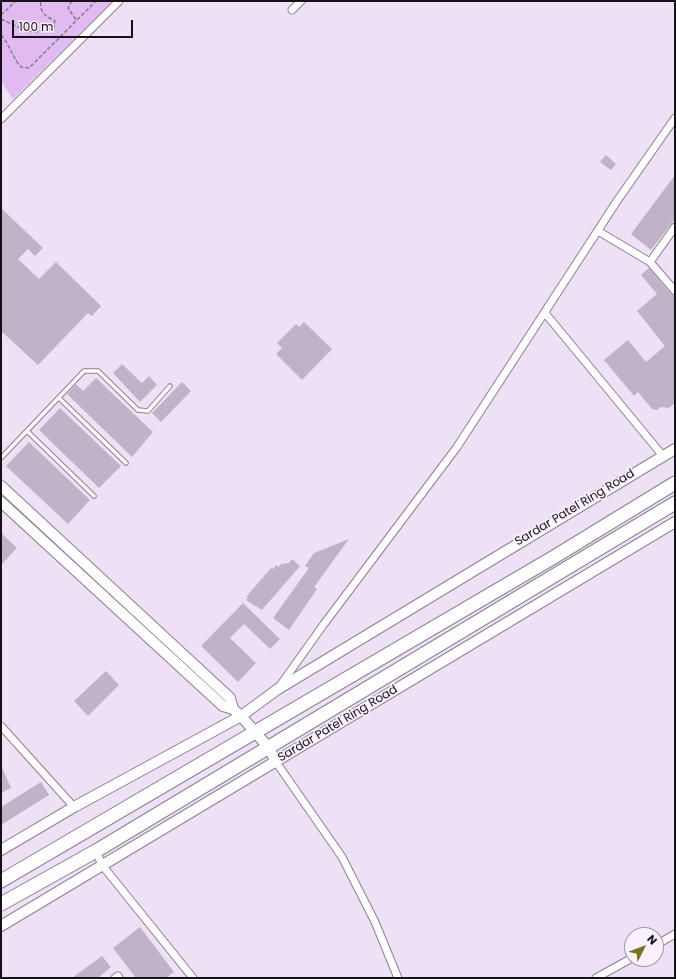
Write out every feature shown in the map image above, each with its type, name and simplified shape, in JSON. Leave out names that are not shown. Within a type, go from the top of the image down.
[{"type":"highway","points":[[1,881],[675,484]]},
{"type":"highway","name":"Sardar Patel Ring Road","points":[[1,904],[96,851],[675,503]]},
{"type":"highway","points":[[516,579],[525,593]]},
{"type":"street","points":[[1,119],[119,1]]},
{"type":"street","points":[[292,10],[302,1]]},
{"type":"street","points":[[278,689],[324,624],[457,447],[598,231],[675,118]]},
{"type":"street","points":[[650,262],[675,227]]},
{"type":"street","points":[[598,231],[650,262],[675,291]]},
{"type":"street","points":[[545,313],[663,456]]},
{"type":"street","name":"Sardar Patel Ring Road","points":[[1,850],[278,689],[675,449]]},
{"type":"street","points":[[1,486],[230,698],[237,713],[268,748],[276,762],[342,857],[375,922],[398,978]]},
{"type":"street","points":[[1,502],[223,706],[237,713]]},
{"type":"street","name":"Sardar Patel Ring Road","points":[[1,926],[675,522]]},
{"type":"street","points":[[1,726],[74,807]]},
{"type":"street","points":[[96,851],[102,866],[189,977]]},
{"type":"street","points":[[664,940],[675,934]]},
{"type":"street","points":[[596,978],[624,962]]},
{"type":"street","points":[[115,978],[118,976],[119,978]]},
{"type":"lane","points":[[1,458],[84,371],[98,371],[138,410],[148,411],[170,386]]},
{"type":"lane","points":[[59,398],[126,463]]},
{"type":"lane","points":[[27,431],[94,496]]},
{"type":"path","points":[[1,15],[16,1]]},
{"type":"path","points":[[1,20],[32,33],[44,32],[54,27],[55,21],[44,15],[40,7],[41,1]]},
{"type":"path","points":[[72,1],[68,8],[77,20]]},
{"type":"path","points":[[1,35],[9,43],[13,59],[21,68],[29,68],[96,1]]},
{"type":"shaded area","points":[[1,1],[113,1],[13,99],[1,81]]},
{"type":"building","points":[[606,155],[616,164],[611,170],[600,162]]},
{"type":"building","points":[[675,175],[675,219],[651,250],[631,234]]},
{"type":"building","points":[[1,208],[43,248],[35,256],[28,249],[18,259],[39,279],[56,262],[101,306],[92,316],[88,313],[38,365],[1,331]]},
{"type":"building","points":[[649,268],[671,294],[675,296],[675,403],[669,408],[660,407],[657,410],[652,409],[638,392],[634,396],[604,360],[628,340],[646,362],[665,346],[637,311],[657,294],[641,275]]},
{"type":"building","points":[[304,322],[332,349],[302,380],[276,354],[282,348],[277,343],[296,324],[299,327]]},
{"type":"building","points":[[122,364],[142,383],[149,376],[157,385],[140,402],[113,373]]},
{"type":"building","points":[[96,378],[153,432],[132,457],[67,394],[76,384],[83,391]]},
{"type":"building","points":[[182,382],[191,391],[161,422],[152,413]]},
{"type":"building","points":[[60,408],[121,466],[99,488],[39,430]]},
{"type":"building","points":[[29,442],[90,500],[68,524],[6,466]]},
{"type":"building","points":[[1,533],[17,548],[1,565]]},
{"type":"building","points":[[349,539],[314,587],[317,589],[289,630],[273,618],[309,568],[305,566],[314,553]]},
{"type":"building","points":[[292,559],[300,566],[262,610],[246,600],[248,598],[246,597],[271,568],[273,569],[276,565],[278,567],[281,564],[289,563]]},
{"type":"building","points":[[243,603],[280,639],[270,649],[244,624],[230,638],[256,663],[238,682],[201,646]]},
{"type":"building","points":[[106,671],[119,685],[88,716],[74,701]]},
{"type":"building","points":[[1,765],[11,788],[1,793]]},
{"type":"building","points":[[41,782],[49,795],[1,825],[1,807]]},
{"type":"building","points":[[140,927],[174,972],[166,978],[136,978],[113,948]]},
{"type":"building","points":[[102,956],[111,967],[98,978],[72,978]]}]
